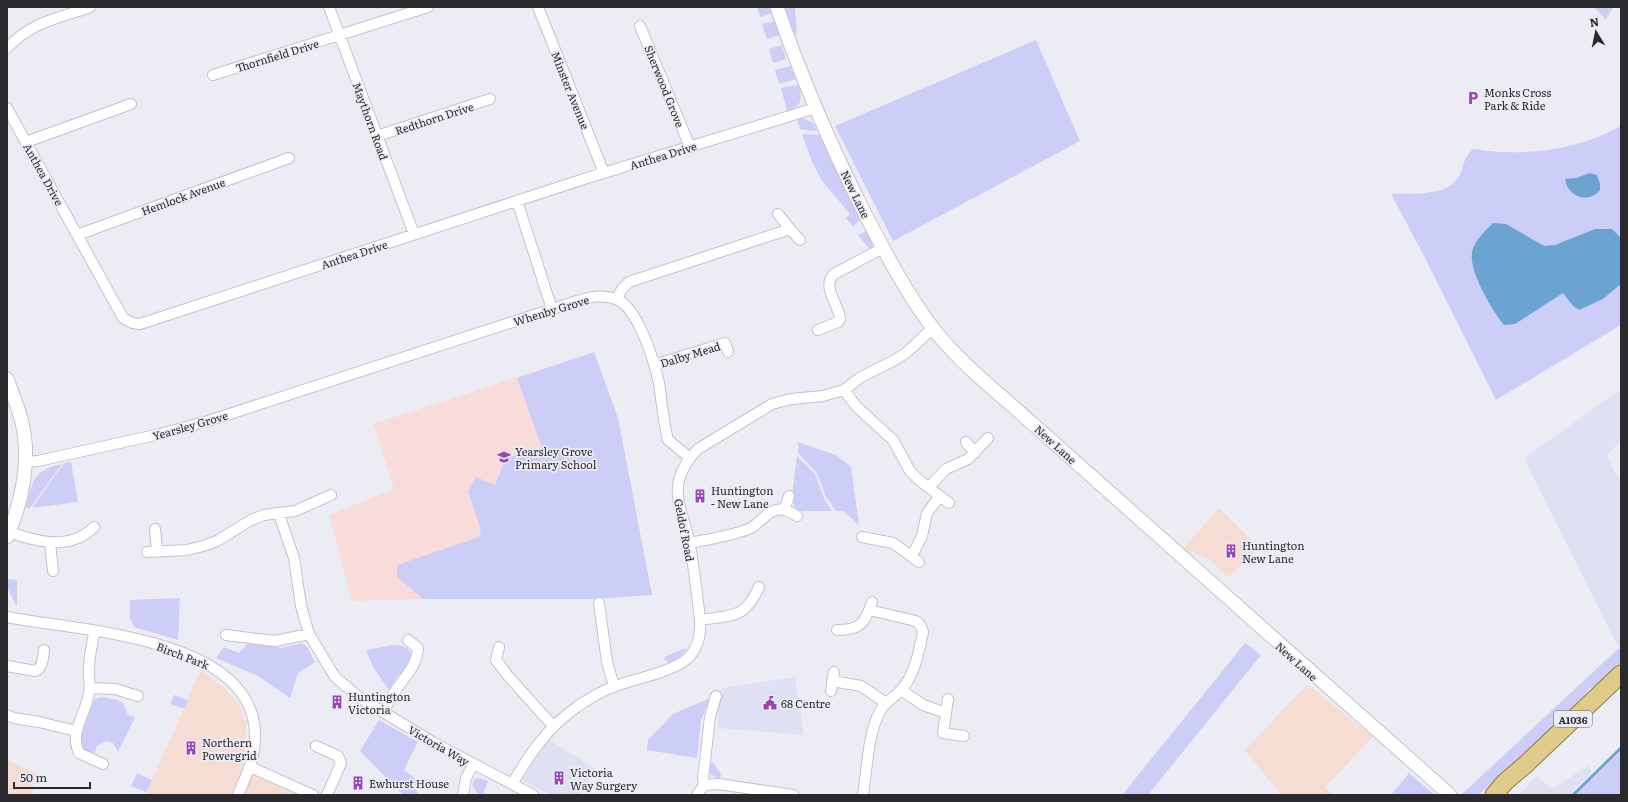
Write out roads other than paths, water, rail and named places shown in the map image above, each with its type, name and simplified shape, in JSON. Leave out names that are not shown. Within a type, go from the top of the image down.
[{"type":"main road","name":"A1036","points":[[1494,795],[1505,782],[1621,674]]},
{"type":"street","points":[[7,48],[23,32],[41,22],[90,7]]},
{"type":"street","name":"Maythorn Road","points":[[328,7],[340,35],[414,234]]},
{"type":"street","name":"Thornfield Drive","points":[[213,74],[428,7]]},
{"type":"street","name":"Minster Avenue","points":[[538,7],[604,173]]},
{"type":"street","name":"New Lane","points":[[777,7],[795,58],[851,186],[911,298],[933,328],[974,371],[1450,795]]},
{"type":"street","name":"Sherwood Grove","points":[[640,26],[690,147]]},
{"type":"street","name":"Redthorn Drive","points":[[377,136],[490,99]]},
{"type":"street","points":[[26,142],[131,104]]},
{"type":"street","name":"Anthea Drive","points":[[7,108],[123,318],[132,324],[140,324],[604,173],[816,108]]},
{"type":"street","name":"Hemlock Avenue","points":[[77,234],[289,157]]},
{"type":"street","points":[[517,201],[552,310]]},
{"type":"street","points":[[778,214],[800,240]]},
{"type":"street","points":[[690,458],[668,440],[654,365],[634,314],[625,304],[617,299],[622,289],[629,282],[790,229]]},
{"type":"street","points":[[818,330],[838,322],[840,319],[828,283],[830,278],[834,274],[883,248]]},
{"type":"street","name":"Whenby Grove","points":[[350,375],[589,297],[600,296],[617,299]]},
{"type":"street","name":"Geldof Road","points":[[512,784],[539,741],[553,726],[579,706],[614,686],[672,667],[689,657],[699,640],[700,620],[690,543],[679,503],[678,491],[680,475],[690,458],[698,449],[710,440],[737,426],[772,404],[791,399],[823,396],[844,390],[861,376],[894,361],[906,353],[933,328]]},
{"type":"street","name":"Dalby Mead","points":[[654,365],[729,346]]},
{"type":"street","name":"Yearsley Grove","points":[[26,462],[38,461],[201,423],[350,375]]},
{"type":"street","points":[[7,379],[22,424],[26,462],[20,497],[8,535],[50,544],[75,539],[87,533],[94,527]]},
{"type":"street","points":[[844,390],[856,406],[889,435],[910,471],[949,503]]},
{"type":"street","points":[[929,488],[946,469],[968,459],[988,438]]},
{"type":"street","points":[[966,442],[975,453]]},
{"type":"street","points":[[155,530],[152,551],[187,550],[217,541],[251,520],[295,511],[331,495]]},
{"type":"street","points":[[784,510],[789,496]]},
{"type":"street","points":[[862,537],[893,544],[916,559],[927,513],[940,496]]},
{"type":"street","points":[[690,543],[743,531],[754,526],[770,513],[777,510],[784,510],[797,516]]},
{"type":"street","name":"Victoria Way","points":[[279,514],[294,558],[301,606],[310,634],[335,677],[360,698],[383,712],[473,764],[533,795]]},
{"type":"street","points":[[50,544],[53,571]]},
{"type":"street","points":[[700,620],[736,614],[745,610],[753,602],[759,587]]},
{"type":"street","points":[[599,603],[607,662],[614,686]]},
{"type":"street","points":[[837,630],[856,628],[866,619],[870,606],[916,621],[921,626],[923,632],[912,672],[902,690],[880,710],[873,731],[863,795]]},
{"type":"street","name":"Birch Park","points":[[7,617],[94,631],[161,645],[190,656],[221,671],[241,692],[252,715],[255,737],[250,767],[238,795]]},
{"type":"street","points":[[94,631],[88,669],[90,688],[86,709],[76,731],[76,740],[79,753],[103,764]]},
{"type":"street","points":[[226,635],[275,641],[310,634]]},
{"type":"street","points":[[383,712],[398,687],[412,668],[418,655],[418,648],[408,640]]},
{"type":"street","points":[[499,647],[496,660],[553,726]]},
{"type":"street","points":[[8,668],[35,671],[39,670],[44,650]]},
{"type":"street","points":[[832,681],[861,686],[886,703]]},
{"type":"street","points":[[90,688],[115,688],[138,696]]},
{"type":"street","points":[[902,690],[923,704],[946,713]]},
{"type":"street","points":[[697,795],[704,785],[703,779],[710,717],[716,696]]},
{"type":"street","points":[[948,699],[943,733],[964,736]]},
{"type":"street","points":[[7,715],[14,718],[39,722],[76,731]]},
{"type":"street","points":[[316,746],[338,756],[341,763],[327,795]]},
{"type":"street","points":[[462,795],[466,778],[473,764]]},
{"type":"street","points":[[250,767],[313,795]]},
{"type":"street","points":[[704,785],[719,784],[793,795]]},
{"type":"waterway","points":[[1573,795],[1621,748]]},
{"type":"place","name":"Monks Cross Park & Ride","points":[[1473,98]]},
{"type":"place","name":"Yearsley Grove Primary School","points":[[504,457]]},
{"type":"place","name":"Huntington - New Lane","points":[[700,496]]},
{"type":"place","name":"Huntington New Lane","points":[[1231,551]]},
{"type":"place","name":"Huntington Victoria","points":[[337,702]]},
{"type":"place","name":"68 Centre","points":[[770,703]]},
{"type":"place","name":"Northern Powergrid","points":[[191,748]]},
{"type":"place","name":"Victoria Way Surgery","points":[[559,778]]},
{"type":"place","name":"Ewhurst House","points":[[358,783]]}]
